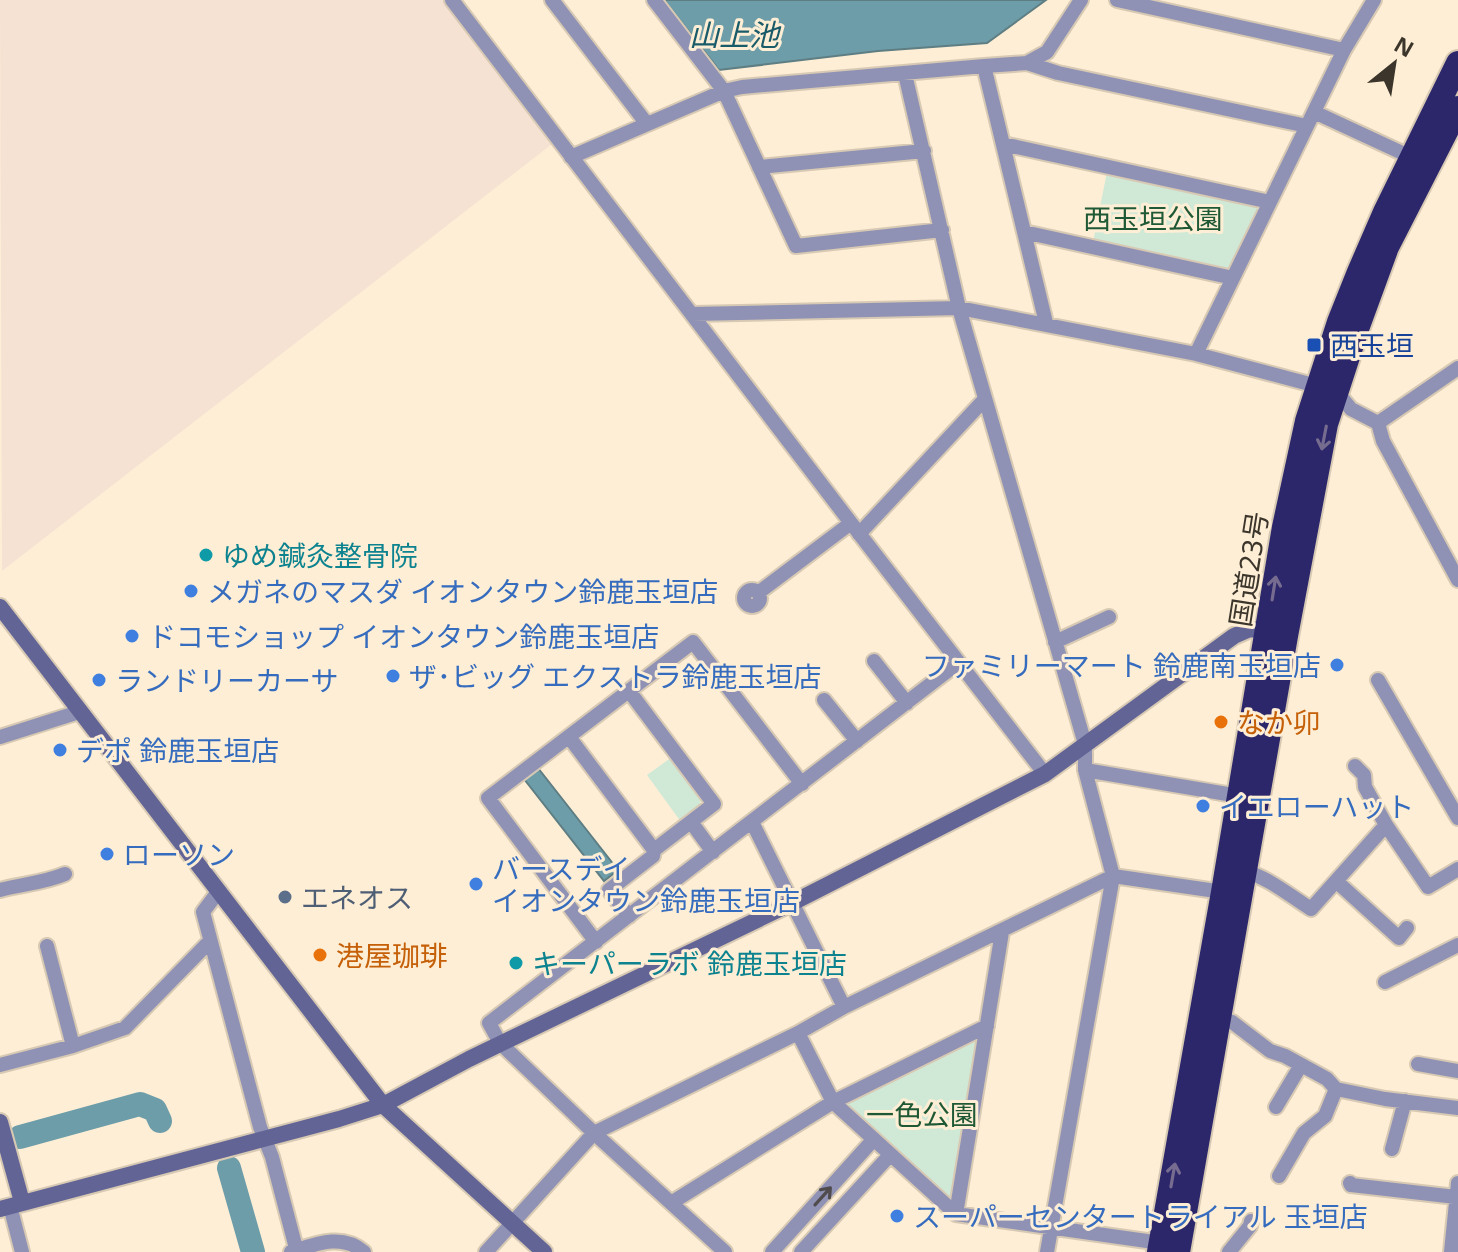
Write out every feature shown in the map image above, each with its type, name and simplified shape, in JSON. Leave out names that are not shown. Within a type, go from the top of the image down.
[{"type":"highway","name":"国道23号","points":[[1166,1249],[1239,796],[1326,424],[1326,388],[1359,272],[1458,63]]},
{"type":"highway","name":"国道23号","points":[[1326,388],[1407,204],[1458,108]]},
{"type":"highway","name":"国道23号","points":[[1166,1249],[1219,1018],[1244,871],[1277,633]]},
{"type":"street","points":[[452,0],[1045,774]]},
{"type":"street","points":[[552,0],[647,124]]},
{"type":"street","points":[[654,0],[724,91],[796,246],[942,230]]},
{"type":"street","points":[[1027,63],[1047,52],[1081,0]]},
{"type":"street","points":[[1117,0],[1344,50]]},
{"type":"street","points":[[1196,354],[1344,50],[1374,0]]},
{"type":"street","points":[[571,157],[724,91],[742,87],[1027,63],[1058,73],[1307,126]]},
{"type":"street","points":[[984,66],[1046,323]]},
{"type":"street","points":[[905,74],[959,308],[1085,744],[1085,770],[1113,876],[1047,1252]]},
{"type":"street","points":[[1314,112],[1411,157]]},
{"type":"street","points":[[1003,144],[1270,202]]},
{"type":"street","points":[[759,167],[924,151]]},
{"type":"street","points":[[1024,232],[1233,278]]},
{"type":"street","points":[[692,314],[959,308],[1196,354],[1326,388],[1351,409],[1378,423],[1383,441],[1458,580]]},
{"type":"street","points":[[1378,423],[1458,368]]},
{"type":"street","points":[[758,593],[855,528],[984,400]]},
{"type":"street","points":[[0,607],[383,1105],[544,1252]]},
{"type":"street","points":[[1055,642],[1109,617]]},
{"type":"street","points":[[11,1206],[383,1105],[500,1043],[792,903],[1045,774],[1234,636],[1250,629],[1277,633]]},
{"type":"street","points":[[596,942],[488,798],[693,642],[802,784]]},
{"type":"street","points":[[874,661],[907,703]]},
{"type":"street","points":[[725,1252],[500,1043],[489,1023],[958,663]]},
{"type":"street","points":[[1378,680],[1458,818]]},
{"type":"street","points":[[629,691],[714,804],[654,850],[653,856],[609,890],[629,916]]},
{"type":"street","points":[[824,700],[857,741]]},
{"type":"street","points":[[0,737],[79,712]]},
{"type":"street","points":[[569,737],[654,850]]},
{"type":"street","points":[[1355,766],[1364,775],[1365,787],[1386,825],[1428,887],[1458,869]]},
{"type":"street","points":[[1085,770],[1239,796]]},
{"type":"street","points":[[691,822],[713,852]]},
{"type":"street","points":[[752,822],[844,1007]]},
{"type":"street","points":[[1244,871],[1265,877],[1311,909],[1386,825]]},
{"type":"street","points":[[0,890],[26,883],[42,883],[65,874]]},
{"type":"street","points":[[486,1252],[594,1133],[798,1033],[844,1007],[1113,876],[1223,892]]},
{"type":"street","points":[[1336,881],[1399,938],[1407,928]]},
{"type":"street","points":[[218,892],[203,912],[264,1139],[272,1157],[295,1251],[342,1240],[364,1252]]},
{"type":"street","points":[[956,1214],[1002,932]]},
{"type":"street","points":[[0,1065],[73,1046],[125,1028],[210,941]]},
{"type":"street","points":[[1385,982],[1458,945]]},
{"type":"street","points":[[47,946],[73,1046]]},
{"type":"street","points":[[1219,1018],[1232,1022],[1270,1051],[1327,1079],[1336,1089],[1458,1108]]},
{"type":"street","points":[[671,1203],[833,1102],[987,1026]]},
{"type":"street","points":[[798,1033],[833,1102],[956,1214],[1166,1249]]},
{"type":"street","points":[[1418,1064],[1458,1071]]},
{"type":"street","points":[[1276,1107],[1301,1065]]},
{"type":"street","points":[[1279,1176],[1304,1133],[1325,1116],[1336,1089]]},
{"type":"street","points":[[1392,1149],[1405,1101]]},
{"type":"street","points":[[0,1122],[11,1206],[22,1252]]},
{"type":"street","points":[[772,1252],[874,1139]]},
{"type":"street","points":[[801,1252],[890,1155]]},
{"type":"street","points":[[1350,1183],[1457,1197],[1454,1245]]},
{"type":"street","points":[[1229,1252],[1251,1221]]},
{"type":"shaded area","points":[[0,0],[443,0],[552,144],[2,571]]},
{"type":"green space","name":"西玉垣公園","points":[[1107,172],[1257,205],[1260,211],[1232,268],[1224,270],[1093,242]]},
{"type":"green space","points":[[672,757],[701,795],[700,808],[681,822],[647,775]]},
{"type":"green space","name":"一色公園","points":[[975,1036],[981,1040],[954,1196],[947,1200],[846,1104],[847,1099]]},
{"type":"water","name":"山上池","points":[[664,0],[1046,0],[987,43],[878,51],[719,70]]},
{"type":"water","points":[[538,768],[618,870],[604,881],[524,779]]},
{"type":"waterway","points":[[20,1137],[140,1104],[155,1110],[160,1121]]},
{"type":"waterway","points":[[229,1168],[253,1252]]},
{"type":"place","name":"西玉垣","points":[[1314,345]]},
{"type":"place","name":"ゆめ鍼灸整骨院","points":[[206,555]]},
{"type":"place","name":"メガネのマスダ イオンタウン鈴鹿玉垣店","points":[[191,591]]},
{"type":"place","name":"ドコモショップ イオンタウン鈴鹿玉垣店","points":[[132,636]]},
{"type":"place","name":"ファミリーマート 鈴鹿南玉垣店","points":[[1337,665]]},
{"type":"place","name":"ザ･ビッグ エクストラ鈴鹿玉垣店","points":[[393,676]]},
{"type":"place","name":"ランドリーカーサ","points":[[99,680]]},
{"type":"place","name":"なか卯","points":[[1221,722]]},
{"type":"place","name":"デポ 鈴鹿玉垣店","points":[[60,750]]},
{"type":"place","name":"イエローハット","points":[[1203,806]]},
{"type":"place","name":"ローソン","points":[[107,854]]},
{"type":"place","name":"バースデイ イオンタウン鈴鹿玉垣店","points":[[476,884]]},
{"type":"place","name":"エネオス","points":[[285,897]]},
{"type":"place","name":"港屋珈琲","points":[[320,955]]},
{"type":"place","name":"キーパーラボ 鈴鹿玉垣店","points":[[516,963]]},
{"type":"place","name":"スーパーセンタートライアル 玉垣店","points":[[897,1216]]}]
